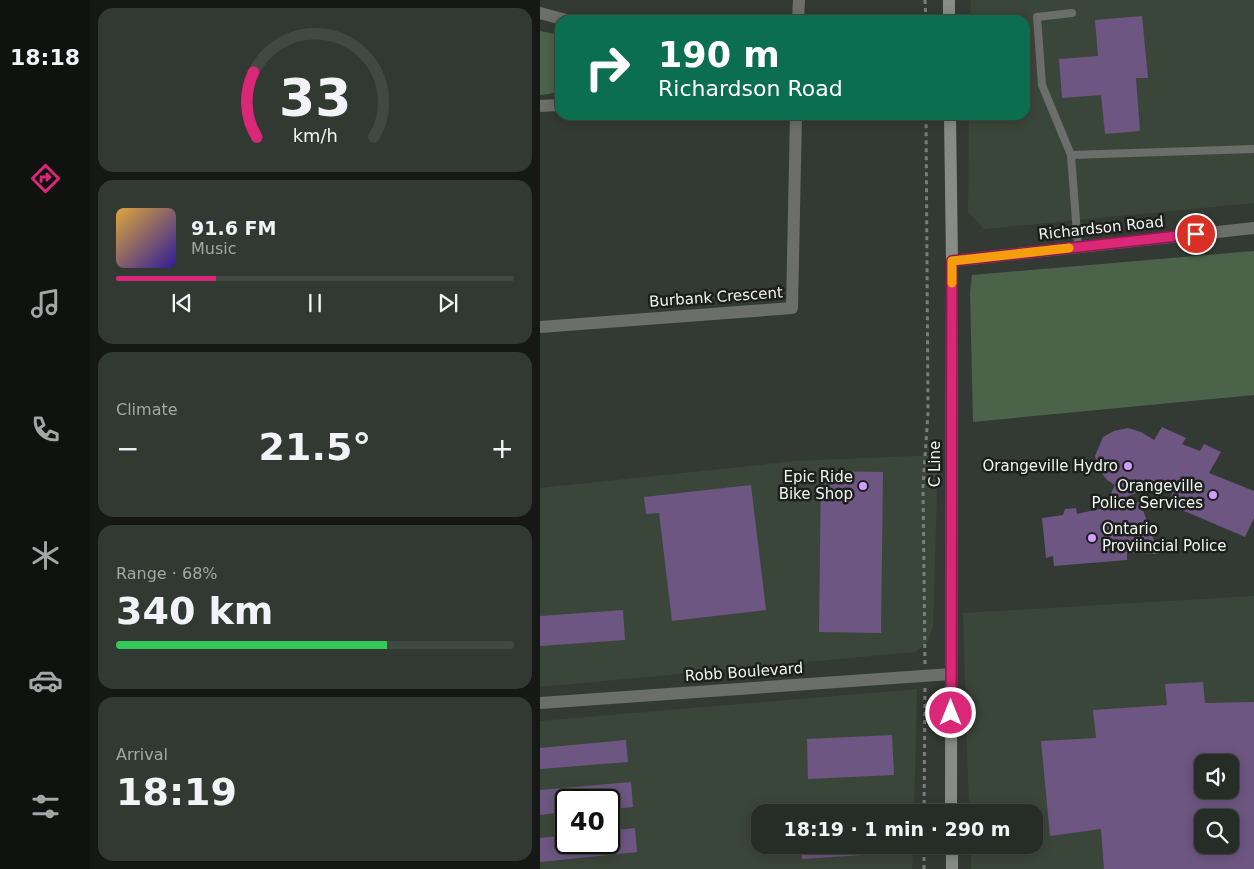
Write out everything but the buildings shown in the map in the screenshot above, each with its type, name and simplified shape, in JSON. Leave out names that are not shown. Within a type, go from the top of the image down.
[{"type":"street","points":[[798,0],[798,15]]},
{"type":"street","points":[[949,0],[949,15]]},
{"type":"street","points":[[540,13],[555,17]]},
{"type":"street","points":[[540,106],[555,105]]},
{"type":"street","name":"Burbank Crescent","points":[[540,326],[792,308],[796,120]]},
{"type":"street","name":"C Line","points":[[950,120],[952,261],[951,804]]},
{"type":"street","name":"Richardson Road","points":[[952,261],[1254,228]]},
{"type":"street","name":"Robb Boulevard","points":[[540,704],[951,674]]},
{"type":"street","points":[[952,854],[952,869]]},
{"type":"lane","points":[[1072,13],[1037,17],[1042,85],[1072,155],[1078,247]]},
{"type":"lane","points":[[1072,155],[1254,149]]},
{"type":"path","points":[[926,0],[926,15]]},
{"type":"path","points":[[924,804],[923,487],[928,413],[926,120]]},
{"type":"path","points":[[924,854],[924,869]]},
{"type":"shaded area","points":[[971,0],[1254,0],[1254,203],[984,229],[968,212],[969,120],[1030,120],[1030,15],[970,15]]},
{"type":"shaded area","points":[[938,455],[933,627],[927,643],[915,652],[540,687],[540,488],[796,461]]},
{"type":"shaded area","points":[[1254,596],[1254,869],[971,869],[971,854],[1043,854],[1043,804],[969,804],[963,613]]},
{"type":"shaded area","points":[[917,689],[914,804],[751,804],[751,854],[913,854],[912,869],[540,869],[540,721]]},
{"type":"green space","points":[[540,31],[555,34],[555,92],[540,95]]},
{"type":"green space","points":[[1254,251],[1254,395],[973,422],[970,292],[972,275]]},
{"type":"slow traffic","points":[[952,283],[952,261],[1069,248]]},
{"type":"place","name":"Orangeville Hydro","points":[[1128,466]]},
{"type":"place","name":"Epic Ride Bike Shop","points":[[863,486]]},
{"type":"place","name":"Orangeville Police Services","points":[[1213,495]]},
{"type":"place","name":"Ontario Proviincial Police","points":[[1092,538]]},
{"type":"route","points":[[951,713],[952,261],[1196,234]]}]
